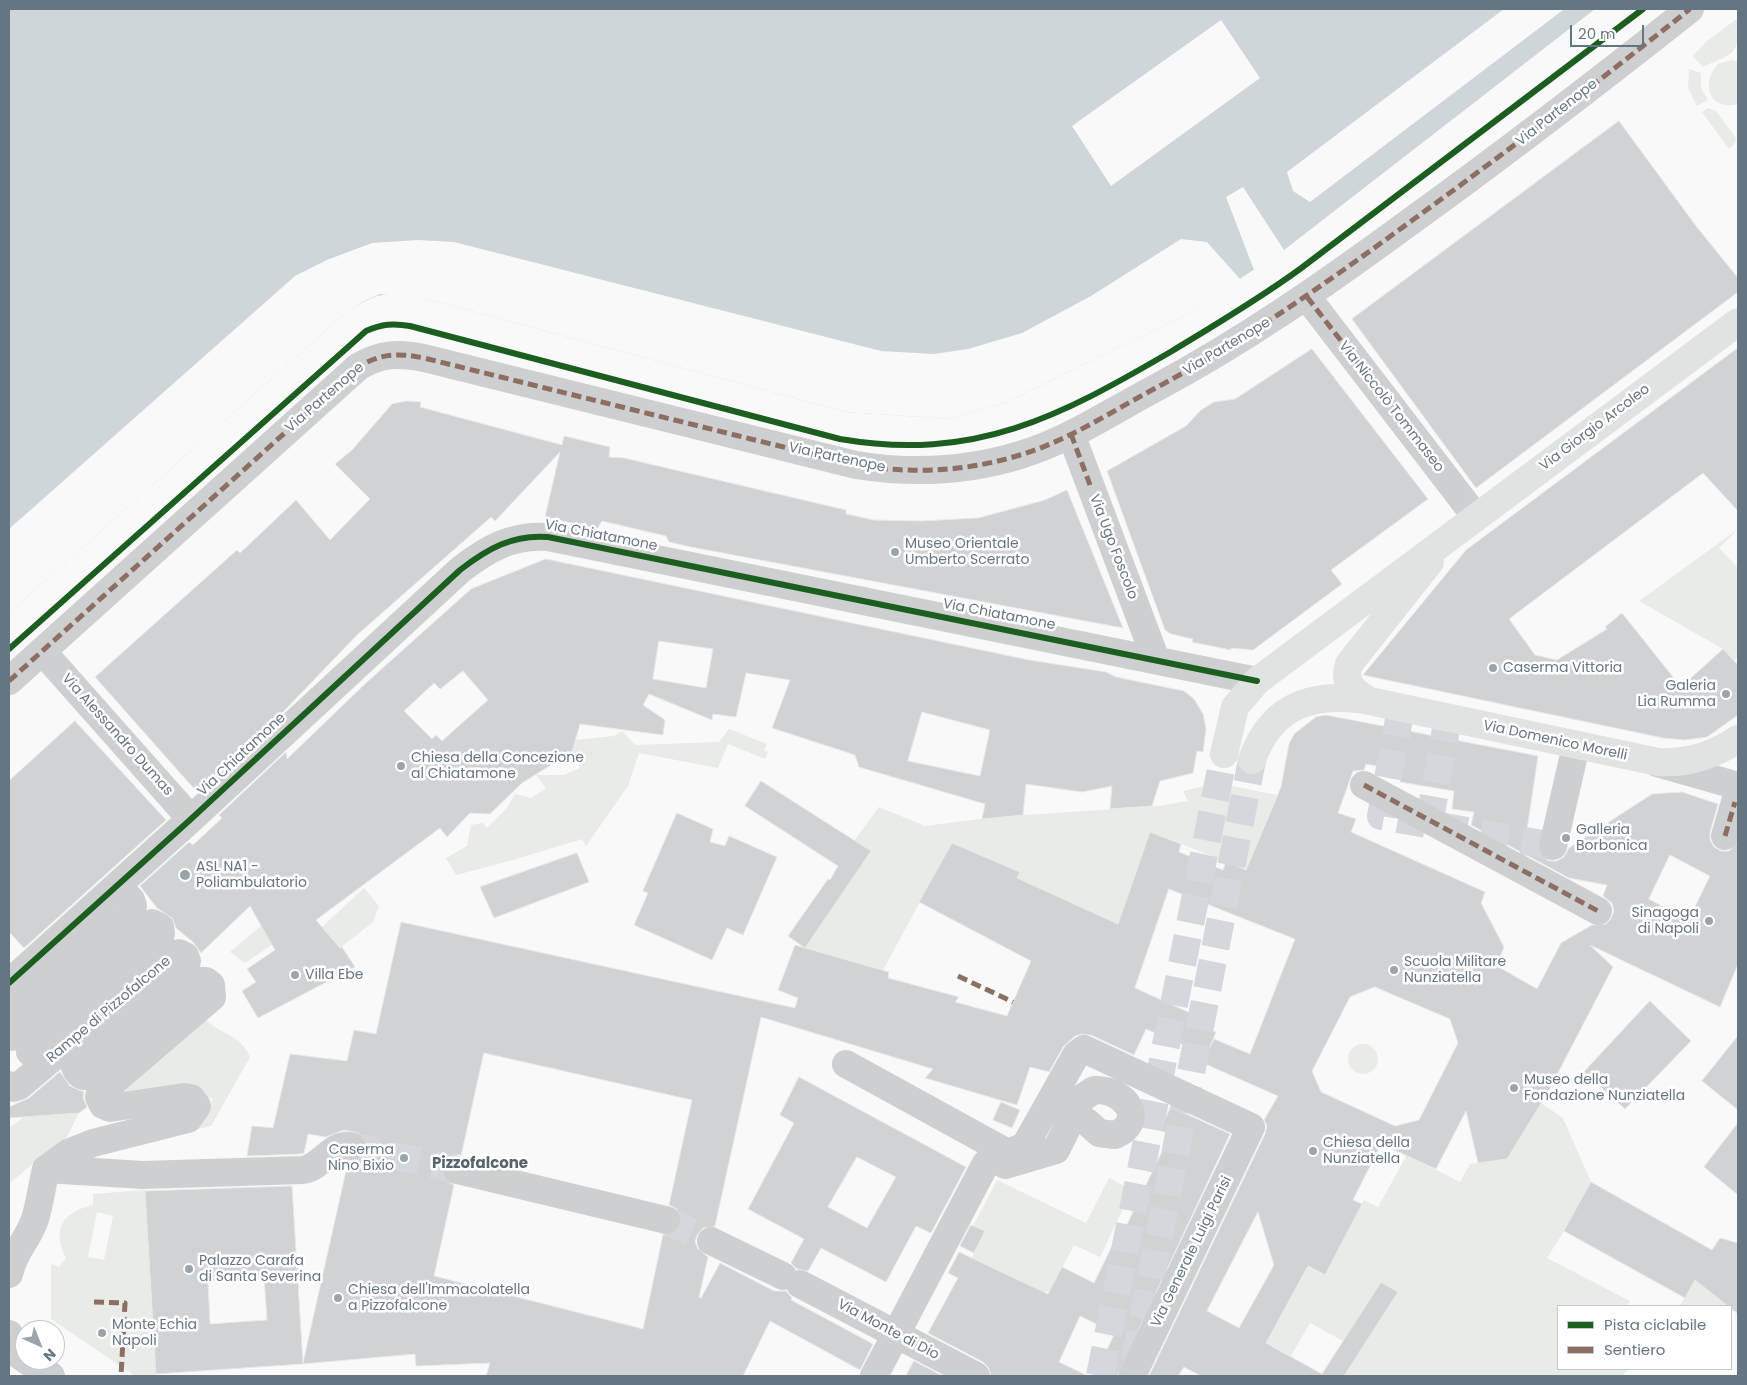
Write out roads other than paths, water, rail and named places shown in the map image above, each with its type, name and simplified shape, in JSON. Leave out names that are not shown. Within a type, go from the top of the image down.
[{"type":"main road","name":"Via Giorgio Arcoleo","points":[[1224,754],[1235,707],[1257,680],[1738,322]]},
{"type":"main road","name":"Via Giorgio Arcoleo","points":[[1370,701],[1354,690],[1348,683],[1346,673],[1349,664],[1453,534]]},
{"type":"main road","name":"Via Domenico Morelli","points":[[1252,760],[1270,726],[1283,713],[1296,705],[1325,698],[1352,698],[1653,762]]},
{"type":"main road","points":[[1653,762],[1673,763],[1698,758],[1738,739]]},
{"type":"street","name":"Via Partenope","points":[[9,681],[358,367],[373,358],[388,354],[406,354],[424,358],[856,465],[921,472],[965,468],[1020,455],[1071,434],[1191,370],[1307,297],[1510,150],[1690,9]]},
{"type":"street","name":"Via Niccolò Tommaseo","points":[[1307,297],[1476,517]]},
{"type":"street","name":"Via Ugo Foscolo","points":[[1071,434],[1156,660]]},
{"type":"street","name":"Via Chiatamone","points":[[9,983],[192,819],[460,570],[490,548],[520,537],[548,537],[1257,680]]},
{"type":"street","name":"Via Alessandro Dumas","points":[[42,651],[192,819]]},
{"type":"street","points":[[1553,846],[1576,746]]},
{"type":"street","name":"Via Domenico Morelli","points":[[1653,762],[1737,794]]},
{"type":"street","points":[[1364,785],[1598,911]]},
{"type":"street","points":[[1726,836],[1737,794]]},
{"type":"street","points":[[9,1017],[130,912],[133,906],[131,900],[117,886]]},
{"type":"street","name":"Rampe di Pizzofalcone","points":[[9,1036],[18,1036],[145,926],[152,923],[160,927],[161,934],[158,942],[9,1070]]},
{"type":"street","name":"Rampe di Pizzofalcone","points":[[9,1086],[13,1088],[20,1086],[173,956],[179,953],[185,956],[187,962],[184,969],[77,1062],[75,1067],[78,1073],[82,1076],[89,1076],[199,981],[206,981],[211,984],[212,997],[101,1092],[99,1097],[103,1105],[110,1108],[184,1097],[191,1098],[196,1106],[188,1119],[94,1142],[68,1153],[46,1169]]},
{"type":"street","name":"Via Generale Luigi Parisi","points":[[1006,1152],[1022,1147],[1029,1140],[1081,1050],[1252,1127],[1132,1376]]},
{"type":"street","points":[[846,1064],[1006,1152]]},
{"type":"street","points":[[982,1172],[1056,1150],[1082,1098],[1094,1090],[1111,1091],[1123,1098],[1130,1109],[1126,1126],[1119,1134],[1110,1136],[1095,1131],[1087,1122]]},
{"type":"street","points":[[9,1274],[13,1257],[35,1219],[46,1169],[143,1176],[303,1170],[315,1168],[338,1148],[351,1146]]},
{"type":"street","points":[[874,1376],[982,1172],[993,1156],[1006,1152]]},
{"type":"street","points":[[457,1170],[666,1220]]},
{"type":"street","name":"Via Monte di Dio","points":[[711,1241],[792,1280],[976,1376]]},
{"type":"street","points":[[9,1334],[15,1347]]},
{"type":"tunnel","points":[[1401,709],[1381,816],[1553,846]]},
{"type":"tunnel","points":[[1429,824],[1448,718]]},
{"type":"tunnel","points":[[1100,1376],[1224,754]]},
{"type":"tunnel","points":[[1135,1360],[1252,760]]},
{"type":"tunnel","points":[[351,1146],[457,1170]]},
{"type":"tunnel","points":[[666,1220],[711,1241]]},
{"type":"place","name":"Museo Orientale Umberto Scerrato","points":[[895,552]]},
{"type":"place","name":"Caserma Vittoria","points":[[1493,668]]},
{"type":"place","name":"Galeria Lia Rumma","points":[[1726,694]]},
{"type":"place","name":"Chiesa della Concezione al Chiatamone","points":[[401,766]]},
{"type":"place","name":"Galleria Borbonica","points":[[1566,838]]},
{"type":"place","name":"ASL NA1 - Poliambulatorio","points":[[185,875]]},
{"type":"place","name":"Sinagoga di Napoli","points":[[1709,921]]},
{"type":"place","name":"Scuola Militare Nunziatella","points":[[1394,970]]},
{"type":"place","name":"Villa Ebe","points":[[295,975]]},
{"type":"place","name":"Museo della Fondazione Nunziatella","points":[[1514,1088]]},
{"type":"place","name":"Chiesa della Nunziatella","points":[[1313,1151]]},
{"type":"place","name":"Caserma Nino Bixio","points":[[404,1158]]},
{"type":"place","name":"Palazzo Carafa di Santa Severina","points":[[189,1269]]},
{"type":"place","name":"Chiesa dell'Immacolatella a Pizzofalcone","points":[[338,1298]]},
{"type":"place","name":"Monte Echia Napoli","points":[[102,1333]]},
{"type":"district","name":"Pizzofalcone","points":[[480,1164]]}]
